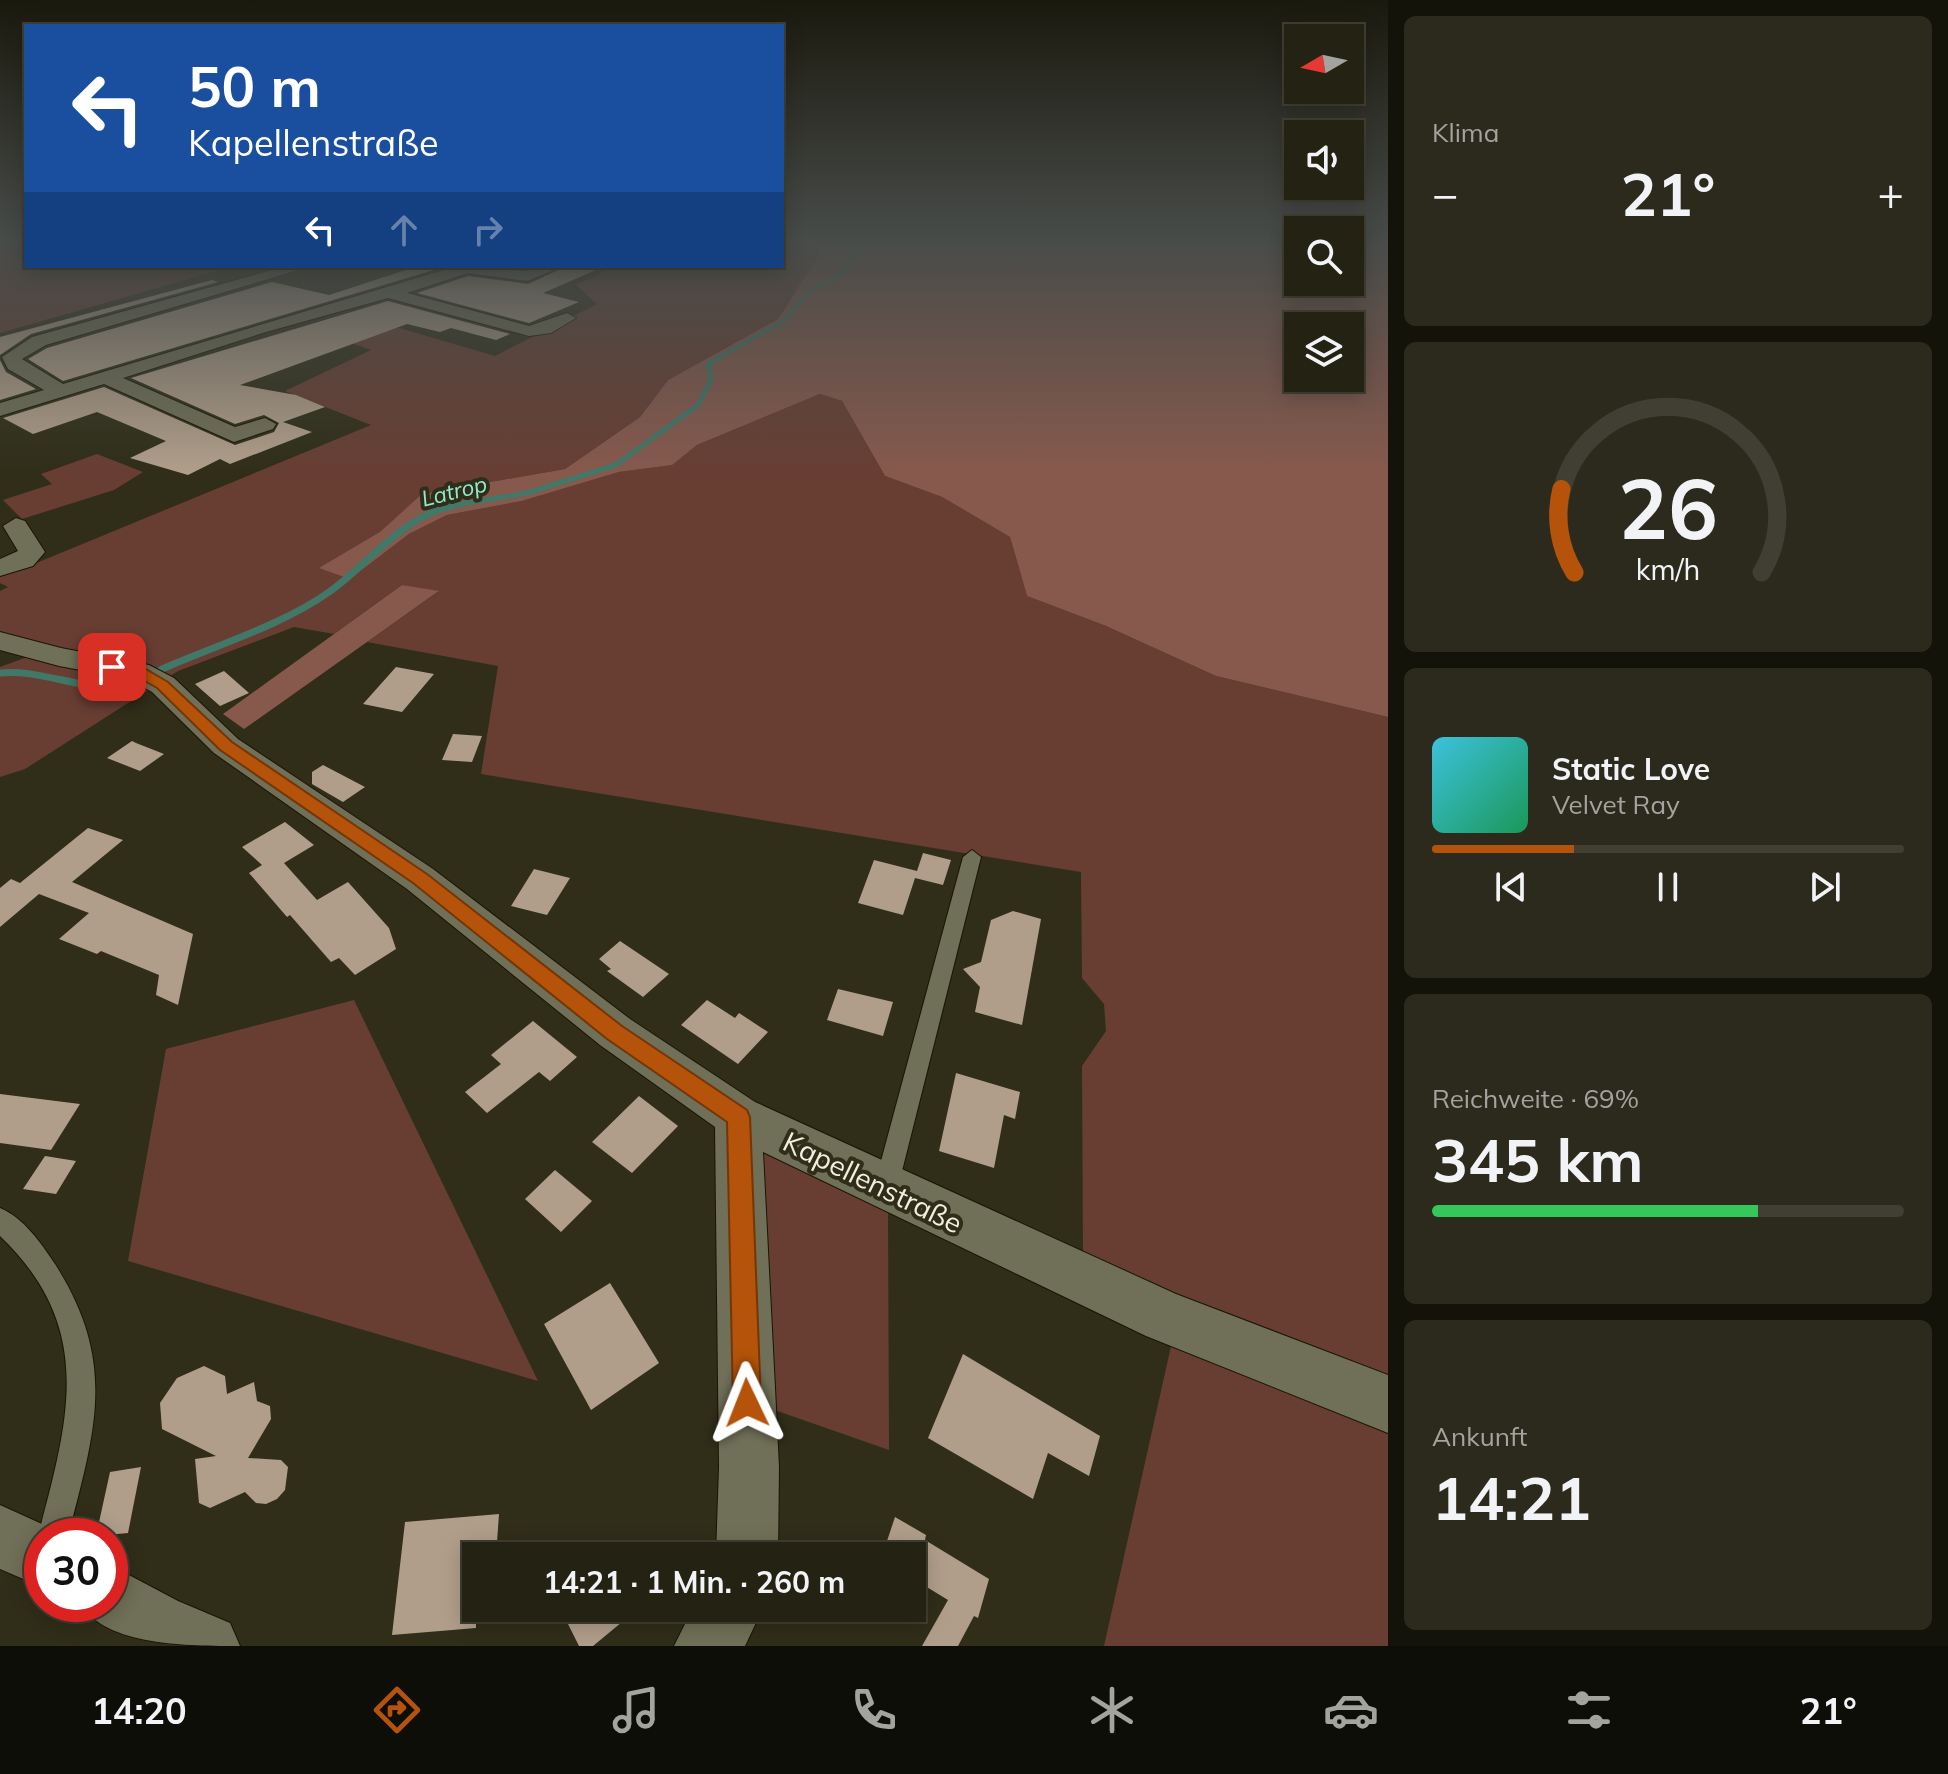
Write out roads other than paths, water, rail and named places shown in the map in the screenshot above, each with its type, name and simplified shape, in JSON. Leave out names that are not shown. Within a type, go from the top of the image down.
[{"type":"street","points":[[61,391],[15,365],[12,357],[39,341],[117,319]]},
{"type":"street","points":[[0,410],[290,319]]},
{"type":"street","points":[[484,319],[529,331],[545,329],[565,319]]},
{"type":"street","points":[[105,377],[234,435],[265,424]]},
{"type":"street","points":[[0,568],[24,560],[32,552],[16,526]]},
{"type":"street","name":"Kapellenstraße","points":[[0,641],[154,679],[226,746],[420,879],[615,1032],[738,1117],[885,1189],[1165,1317],[1388,1404]]},
{"type":"street","points":[[738,1117],[749,1467],[747,1542]]},
{"type":"street","points":[[0,1536],[24,1547]]},
{"type":"street","points":[[707,1646],[722,1622]]},
{"type":"lane","points":[[885,1189],[972,857]]},
{"type":"lane","points":[[0,1220],[58,1289],[81,1346],[85,1407],[57,1518]]},
{"type":"waterway","name":"Latrop","points":[[718,358],[786,319]]},
{"type":"waterway","name":"Latrop","points":[[454,505],[527,493],[616,465],[698,405],[711,380],[708,364],[722,356]]},
{"type":"waterway","name":"Latrop","points":[[454,505],[460,504]]},
{"type":"waterway","name":"Latrop","points":[[0,673],[35,675],[105,687],[140,683],[162,669],[269,625],[310,604],[421,517],[454,505]]}]
